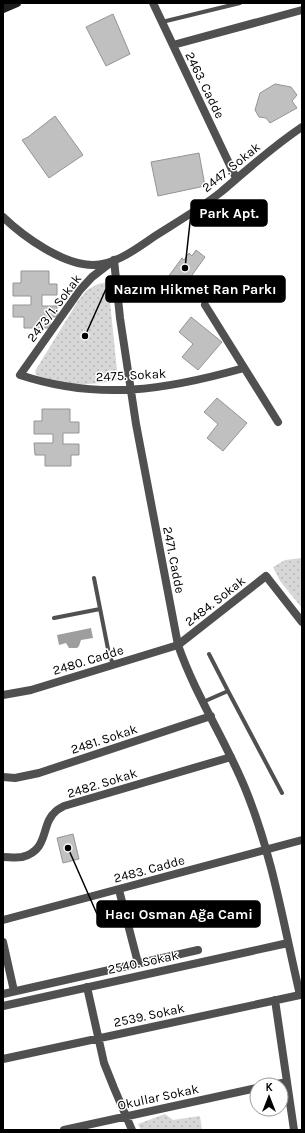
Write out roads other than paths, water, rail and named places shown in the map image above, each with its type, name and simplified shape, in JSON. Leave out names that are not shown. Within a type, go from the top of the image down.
[{"type":"main road","points":[[3,9],[17,3]]},
{"type":"street","name":"2463. Cadde","points":[[153,3],[236,178]]},
{"type":"street","points":[[173,45],[302,10]]},
{"type":"street","name":"2447. Sokak","points":[[114,260],[135,249],[203,205],[284,139],[302,127]]},
{"type":"street","points":[[3,217],[17,229],[44,247],[72,261],[94,265],[104,264],[114,260]]},
{"type":"street","name":"2473/1. Sokak","points":[[20,375],[80,290],[92,277],[114,260]]},
{"type":"street","name":"2471. Cadde","points":[[114,260],[130,390],[178,645],[188,672],[231,757],[247,793],[267,849],[300,995]]},
{"type":"street","points":[[205,306],[278,422]]},
{"type":"street","name":"2475. Sokak","points":[[20,375],[39,381],[81,389],[104,391],[152,388],[177,384],[205,379],[244,368]]},
{"type":"street","name":"2484. Sokak","points":[[178,645],[266,576],[302,622]]},
{"type":"street","name":"2480. Cadde","points":[[3,695],[31,690],[178,645]]},
{"type":"street","name":"2481. Sokak","points":[[3,777],[15,778],[39,773],[210,716]]},
{"type":"street","name":"2482. Sokak","points":[[3,857],[22,857],[39,847],[44,838],[50,819],[55,811],[64,806],[231,757]]},
{"type":"street","name":"2483. Cadde","points":[[3,920],[302,840]]},
{"type":"street","points":[[119,890],[138,963]]},
{"type":"street","points":[[3,942],[14,991]]},
{"type":"street","name":"2540. Sokak","points":[[3,1006],[288,943]]},
{"type":"street","points":[[3,994],[198,950]]},
{"type":"street","points":[[45,984],[47,996]]},
{"type":"street","points":[[87,987],[108,1075],[132,1130]]},
{"type":"street","name":"2539. Sokak","points":[[3,1059],[300,995]]},
{"type":"street","points":[[275,1000],[286,1077]]},
{"type":"street","name":"Okullar Sokak","points":[[64,1130],[249,1090]]},
{"type":"street","points":[[289,1096],[294,1130]]},
{"type":"lane","points":[[162,22],[225,5],[240,3]]},
{"type":"lane","points":[[94,578],[109,654],[113,664]]},
{"type":"lane","points":[[54,618],[100,609]]},
{"type":"lane","points":[[209,654],[282,793]]},
{"type":"lane","points":[[203,702],[228,691]]},
{"type":"place","name":"Park Apt.","points":[[185,268]]},
{"type":"place","name":"Nazım Hikmet Ran Parkı","points":[[85,336]]},
{"type":"place","name":"Hacı Osman Ağa Cami","points":[[68,848]]}]
